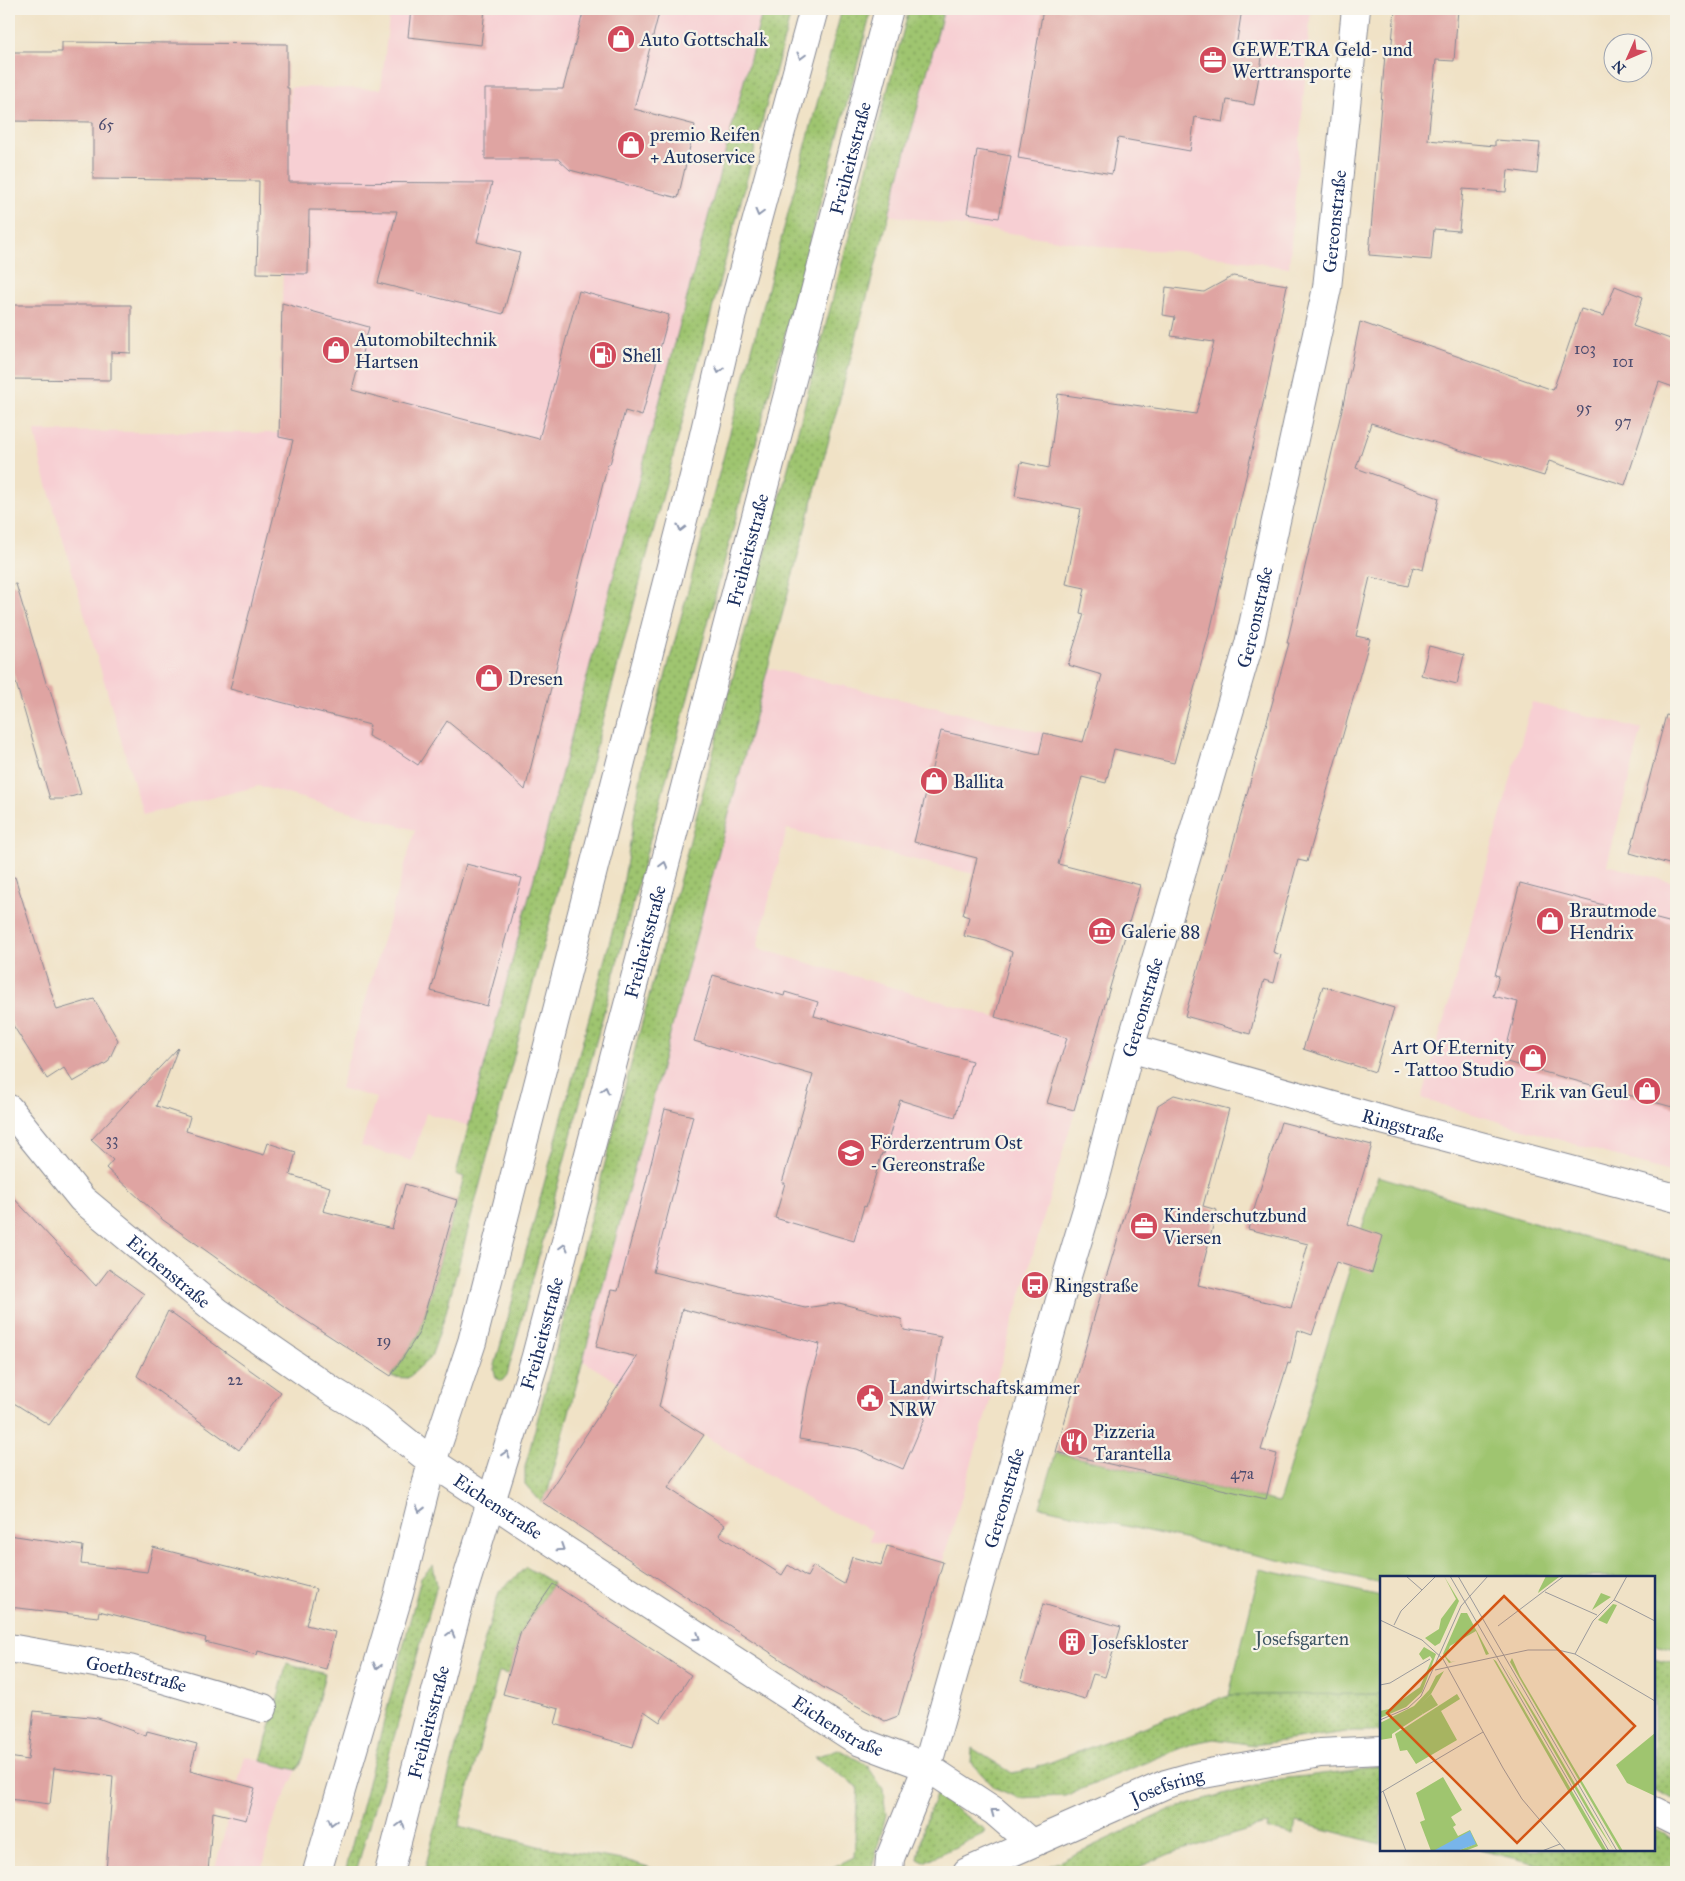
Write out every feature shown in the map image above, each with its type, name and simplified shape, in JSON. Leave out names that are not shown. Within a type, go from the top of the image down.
[{"type":"main road","points":[[317,1872],[399,1593],[432,1462],[472,1342],[697,465],[735,301],[814,9]]},
{"type":"main road","name":"Freiheitsstraße","points":[[389,1872],[457,1611],[535,1360],[889,9]]},
{"type":"main road","name":"Gereonstraße","points":[[889,1872],[890,1858],[927,1767],[1064,1286],[1092,1196],[1130,1048],[1249,644],[1327,288],[1356,9]]},
{"type":"main road","name":"Ringstraße","points":[[1130,1048],[1386,1121],[1676,1198]]},
{"type":"main road","name":"Eichenstraße","points":[[9,1109],[82,1199],[218,1312],[334,1392],[377,1418],[432,1462],[530,1528],[858,1741],[927,1767],[994,1811],[1031,1843]]},
{"type":"main road","name":"Goethestraße","points":[[9,1648],[129,1669],[263,1708]]},
{"type":"main road","name":"Josefsring","points":[[967,1872],[1166,1784],[1198,1776],[1320,1753],[1380,1750]]},
{"type":"main road","points":[[1655,1812],[1676,1822]]},
{"type":"shaded area","points":[[390,9],[763,9],[469,1126],[426,1113],[412,1161],[361,1146],[376,1098],[340,1088],[415,830],[259,786],[143,815],[41,464],[35,431],[279,433],[285,181],[289,181],[290,87],[381,89]]},
{"type":"shaded area","points":[[944,9],[1311,9],[1289,268],[1179,251],[1119,249],[888,215]]},
{"type":"shaded area","points":[[768,668],[1044,733],[1003,881],[787,829],[757,948],[1094,1046],[943,1561],[870,1541],[872,1531],[814,1503],[583,1361]]},
{"type":"shaded area","points":[[1532,702],[1642,729],[1607,865],[1676,883],[1676,1174],[1422,1099]]},
{"type":"shaded area","points":[[245,1756],[297,1770],[273,1821],[262,1872],[214,1872]]},
{"type":"green space","points":[[763,9],[792,9],[445,1316],[431,1357],[408,1378],[391,1377],[419,1334],[464,1177],[456,1174]]},
{"type":"green space","points":[[842,9],[872,9],[507,1375],[502,1381],[496,1378],[494,1369],[620,903],[644,757]]},
{"type":"green space","points":[[909,9],[944,9],[548,1491],[541,1502],[525,1484],[525,1467]]},
{"type":"green space","points":[[1378,1176],[1567,1233],[1676,1262],[1676,1649],[1655,1644],[1655,1576],[1380,1576],[1380,1583],[1040,1507],[1056,1453],[1279,1502]]},
{"type":"green space","points":[[433,1565],[437,1585],[356,1872],[345,1872],[421,1578]]},
{"type":"green space","points":[[526,1567],[553,1583],[521,1631],[509,1674],[499,1672],[459,1826],[542,1847],[629,1861],[664,1872],[424,1872],[477,1666],[499,1592]]},
{"type":"green space","name":"Josefsgarten","points":[[1260,1569],[1380,1596],[1380,1694],[1229,1695]]},
{"type":"green space","points":[[1655,1658],[1676,1663],[1676,1800],[1655,1790]]},
{"type":"green space","points":[[287,1663],[325,1674],[303,1759],[297,1770],[261,1761]]},
{"type":"green space","points":[[1380,1694],[1380,1731],[1353,1731],[1254,1745],[1214,1739],[1193,1743],[1065,1796],[1019,1798],[995,1788],[971,1763],[972,1748],[1012,1773],[1035,1768],[1229,1695]]},
{"type":"green space","points":[[838,1749],[867,1765],[883,1789],[886,1815],[871,1872],[823,1872],[854,1857],[858,1787],[815,1757]]},
{"type":"green space","points":[[1380,1767],[1380,1844],[1296,1822],[1293,1835],[1267,1829],[1268,1824],[1169,1854],[1128,1872],[1037,1872],[1169,1810],[1280,1779]]},
{"type":"green space","points":[[936,1795],[944,1795],[954,1808],[986,1830],[985,1833],[924,1862],[918,1859],[924,1826]]},
{"type":"green space","points":[[1655,1830],[1676,1840],[1676,1872],[1569,1872],[1484,1851],[1655,1851]]},
{"type":"building","points":[[411,9],[485,9],[481,45],[408,37]]},
{"type":"building","points":[[584,9],[660,9],[634,109],[695,125],[678,198],[570,170],[558,159],[485,159],[485,89],[563,89]]},
{"type":"building","points":[[1043,9],[1242,9],[1235,53],[1262,58],[1254,105],[1227,100],[1223,122],[1195,117],[1190,151],[1118,138],[1112,174],[1018,158]]},
{"type":"building","points":[[1395,9],[1458,9],[1454,61],[1436,60],[1428,140],[1495,146],[1495,140],[1540,143],[1537,174],[1508,170],[1506,192],[1463,189],[1459,231],[1434,229],[1431,260],[1369,255],[1385,54],[1391,54]]},
{"type":"building","points":[[62,42],[287,44],[289,182],[492,183],[477,242],[520,253],[503,314],[378,283],[397,211],[309,210],[308,274],[257,273],[259,181],[93,179],[93,122],[9,121],[9,52],[62,52]]},
{"type":"building","points":[[977,150],[1011,156],[999,218],[967,213]]},
{"type":"building","points":[[1233,276],[1287,285],[1268,382],[1211,627],[1174,763],[1114,749],[1106,783],[1082,777],[1058,864],[1140,885],[1074,1110],[1047,1103],[1067,1038],[995,1017],[1012,952],[986,941],[964,936],[969,917],[963,915],[977,858],[914,842],[941,731],[1039,754],[1044,733],[1083,742],[1102,675],[1068,665],[1084,614],[1080,613],[1085,588],[1066,584],[1081,509],[1015,496],[1021,462],[1049,468],[1058,394],[1196,414],[1214,342],[1171,336],[1175,317],[1163,315],[1166,287],[1204,292]]},
{"type":"building","points":[[1615,286],[1643,297],[1633,326],[1676,341],[1676,388],[1659,382],[1625,485],[1549,461],[1544,476],[1371,423],[1356,468],[1439,498],[1423,570],[1413,567],[1408,586],[1370,577],[1356,636],[1370,639],[1307,862],[1298,860],[1273,952],[1281,955],[1274,983],[1264,980],[1250,1034],[1185,1016],[1289,643],[1287,643],[1343,405],[1360,322],[1553,390],[1581,309],[1604,316]]},
{"type":"building","points":[[579,291],[669,315],[642,416],[625,411],[610,464],[608,464],[525,790],[485,752],[447,721],[418,765],[397,751],[368,736],[370,725],[230,689],[293,440],[279,437],[282,303],[369,327],[352,390],[539,439]]},
{"type":"building","points":[[9,305],[131,305],[131,353],[111,352],[111,380],[9,379]]},
{"type":"building","points":[[16,584],[81,794],[63,799],[50,799],[9,659],[9,585]]},
{"type":"building","points":[[1429,646],[1464,655],[1457,684],[1421,675]]},
{"type":"building","points":[[1666,715],[1676,717],[1676,866],[1630,853]]},
{"type":"building","points":[[466,864],[522,878],[487,1006],[431,991]]},
{"type":"building","points":[[15,877],[57,1010],[94,999],[118,1040],[108,1062],[73,1082],[64,1068],[47,1079],[9,1019],[9,878]]},
{"type":"building","points":[[1520,883],[1676,924],[1676,1108],[1503,1061],[1518,1002],[1493,996],[1499,976],[1495,975]]},
{"type":"building","points":[[713,975],[784,996],[785,992],[818,1002],[814,1016],[972,1061],[955,1117],[900,1100],[884,1154],[882,1153],[854,1241],[775,1218],[785,1183],[782,1183],[813,1075],[694,1041]]},
{"type":"building","points":[[1323,986],[1394,1008],[1375,1072],[1303,1049]]},
{"type":"building","points":[[178,1048],[156,1106],[190,1117],[186,1131],[264,1155],[268,1143],[296,1152],[290,1175],[330,1187],[323,1211],[392,1229],[405,1184],[457,1200],[419,1333],[391,1376],[288,1309],[163,1220],[106,1168],[113,1160],[91,1140]]},
{"type":"building","points":[[1174,1095],[1229,1109],[1203,1206],[1217,1210],[1198,1285],[1291,1308],[1308,1244],[1248,1229],[1281,1122],[1372,1145],[1348,1224],[1383,1236],[1372,1273],[1336,1262],[1312,1335],[1298,1330],[1290,1364],[1288,1363],[1261,1450],[1277,1454],[1266,1499],[1056,1452],[1095,1314],[1158,1105]]},
{"type":"building","points":[[665,1109],[693,1116],[653,1272],[805,1308],[839,1303],[901,1319],[904,1330],[941,1337],[933,1389],[924,1420],[903,1469],[857,1449],[799,1439],[808,1387],[820,1344],[682,1309],[659,1407],[704,1435],[668,1488],[725,1525],[719,1535],[782,1575],[788,1565],[807,1577],[813,1566],[844,1584],[852,1557],[881,1565],[887,1546],[943,1562],[898,1716],[885,1721],[824,1688],[542,1502],[637,1357],[596,1347],[611,1290],[618,1291]]},
{"type":"building","points":[[9,1193],[96,1286],[109,1269],[144,1294],[49,1425],[9,1400]]},
{"type":"building","points":[[168,1311],[281,1392],[239,1450],[137,1376]]},
{"type":"building","points":[[9,1535],[83,1546],[81,1564],[147,1572],[153,1547],[316,1589],[306,1625],[335,1632],[326,1669],[258,1651],[257,1655],[205,1642],[206,1638],[99,1611],[98,1617],[9,1607]]},
{"type":"building","points":[[553,1584],[691,1675],[660,1722],[644,1711],[633,1747],[555,1724],[559,1709],[503,1694],[521,1631]]},
{"type":"building","name":"Josefskloster","points":[[1043,1604],[1121,1627],[1105,1677],[1093,1674],[1085,1699],[1021,1680]]},
{"type":"building","points":[[34,1711],[98,1718],[146,1736],[147,1731],[197,1744],[190,1771],[255,1788],[246,1820],[213,1812],[208,1872],[106,1872],[113,1776],[54,1768],[50,1804],[9,1799],[9,1757],[28,1760]]},
{"type":"place","name":"Auto Gottschalk","points":[[621,39]]},
{"type":"place","name":"GEWETRA Geld- und Werttransporte","points":[[1213,60]]},
{"type":"place","name":"premio Reifen + Autoservice","points":[[631,145]]},
{"type":"place","name":"Automobiltechnik Hartsen","points":[[336,350]]},
{"type":"place","name":"Shell","points":[[603,355]]},
{"type":"place","name":"Dresen","points":[[489,678]]},
{"type":"place","name":"Ballita","points":[[934,781]]},
{"type":"place","name":"Brautmode Hendrix","points":[[1550,921]]},
{"type":"place","name":"Galerie 88","points":[[1102,931]]},
{"type":"place","name":"Art Of Eternity - Tattoo Studio","points":[[1533,1058]]},
{"type":"place","name":"Erik van Geul","points":[[1647,1091]]},
{"type":"place","name":"Förderzentrum Ost - Gereonstraße","points":[[851,1153]]},
{"type":"place","name":"Kinderschutzbund Viersen","points":[[1144,1226]]},
{"type":"place","name":"Ringstraße","points":[[1035,1285]]},
{"type":"place","name":"Landwirtschaftskammer NRW","points":[[870,1398]]},
{"type":"place","name":"Pizzeria Tarantella","points":[[1074,1442]]},
{"type":"place","name":"Josefskloster","points":[[1072,1642]]}]
